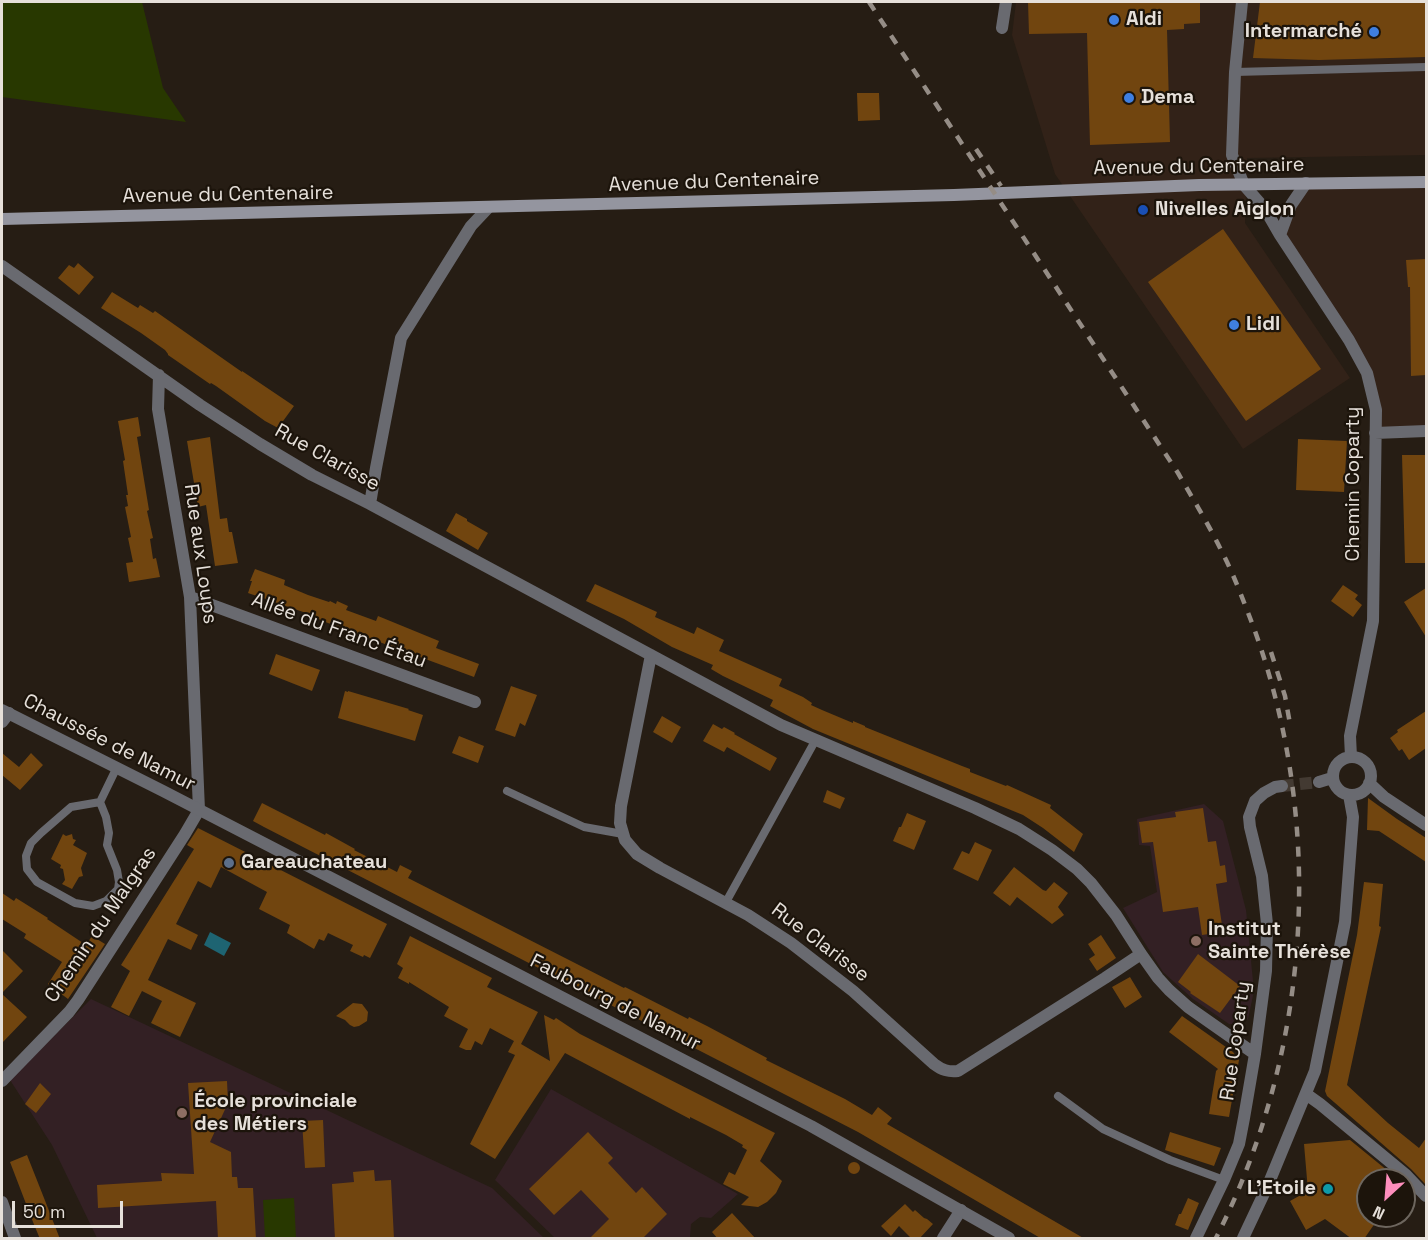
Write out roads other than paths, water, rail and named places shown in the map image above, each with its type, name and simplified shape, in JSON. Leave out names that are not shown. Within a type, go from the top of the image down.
[{"type":"main road","name":"Avenue du Centenaire","points":[[2,219],[954,195],[1199,184],[1426,182]]},
{"type":"street","points":[[1002,28],[1006,2]]},
{"type":"street","name":"Chemin Coparty","points":[[1242,2],[1235,72],[1232,155],[1244,185],[1265,209],[1349,340],[1367,373],[1376,410],[1373,621],[1350,736],[1351,757]]},
{"type":"street","points":[[1280,235],[1292,205],[1306,183]]},
{"type":"street","points":[[370,504],[402,338],[471,226],[488,208]]},
{"type":"street","name":"Rue Clarisse","points":[[2,266],[200,405],[312,474],[781,725],[1019,829],[1077,869],[1116,915],[1158,978],[1175,996],[1255,1054]]},
{"type":"street","name":"Rue aux Loups","points":[[159,375],[158,409],[190,597],[199,810]]},
{"type":"street","points":[[1375,433],[1426,431]]},
{"type":"street","name":"Allée du Franc Étau","points":[[190,597],[475,702]]},
{"type":"street","points":[[623,834],[620,823],[621,806],[651,655]]},
{"type":"street","name":"Chaussée de Namur","points":[[4,715],[199,810]]},
{"type":"street","points":[[1351,757],[1363,760],[1371,777],[1370,783],[1361,793],[1349,795],[1338,789],[1332,778],[1339,761],[1351,757]]},
{"type":"street","points":[[1319,782],[1332,778]]},
{"type":"street","points":[[1370,783],[1384,797],[1426,825]]},
{"type":"street","name":"Rue Coparty","points":[[1196,1239],[1239,1143],[1255,1054],[1256,1001],[1266,971],[1267,924],[1262,876],[1249,817],[1255,801],[1264,793],[1282,786]]},
{"type":"street","points":[[1243,1239],[1315,1071],[1345,922],[1353,816],[1349,795]]},
{"type":"street","name":"Chemin du Malgras","points":[[2,1081],[78,1000],[199,810]]},
{"type":"street","name":"Faubourg de Namur","points":[[199,810],[811,1126],[1009,1239]]},
{"type":"street","name":"Rue Clarisse","points":[[623,834],[625,840],[637,854],[748,915],[790,943],[853,991],[934,1064],[951,1072],[958,1071],[987,1054],[1141,954]]},
{"type":"street","points":[[1306,1094],[1406,1175],[1426,1196]]},
{"type":"street","points":[[2,1202],[15,1239]]},
{"type":"street","points":[[943,1239],[961,1210]]},
{"type":"lane","points":[[1235,72],[1426,67]]},
{"type":"lane","points":[[726,903],[815,741]]},
{"type":"lane","points":[[100,802],[71,807],[31,843],[26,856],[27,869],[37,882],[75,903],[93,906],[106,901],[118,889],[117,870],[107,845],[109,833],[100,802],[116,769]]},
{"type":"lane","points":[[507,791],[584,827],[623,834]]},
{"type":"lane","points":[[1058,1096],[1102,1129],[1170,1160],[1224,1180]]},
{"type":"water","points":[[210,932],[231,943],[224,956],[204,945]]},
{"type":"tunnel","points":[[1282,786],[1319,782]]},
{"type":"railway","points":[[869,2],[1178,473],[1212,532],[1234,579],[1252,623],[1276,699],[1291,776],[1298,855],[1298,934],[1289,1013],[1273,1090],[1248,1165],[1216,1238]]},
{"type":"railway","points":[[976,149],[1001,186]]},
{"type":"railway","points":[[1271,652],[1285,696],[1290,724]]},
{"type":"place","name":"Aldi","points":[[1114,20]]},
{"type":"place","name":"Intermarché","points":[[1374,32]]},
{"type":"place","name":"Dema","points":[[1129,98]]},
{"type":"place","name":"Nivelles Aiglon","points":[[1143,210]]},
{"type":"place","name":"Lidl","points":[[1234,325]]},
{"type":"place","name":"Gareauchateau","points":[[229,863]]},
{"type":"place","name":"Institut Sainte Thérèse","points":[[1196,941]]},
{"type":"place","name":"École provinciale des Métiers","points":[[182,1113]]},
{"type":"place","name":"L'Etoile","points":[[1328,1189]]}]
